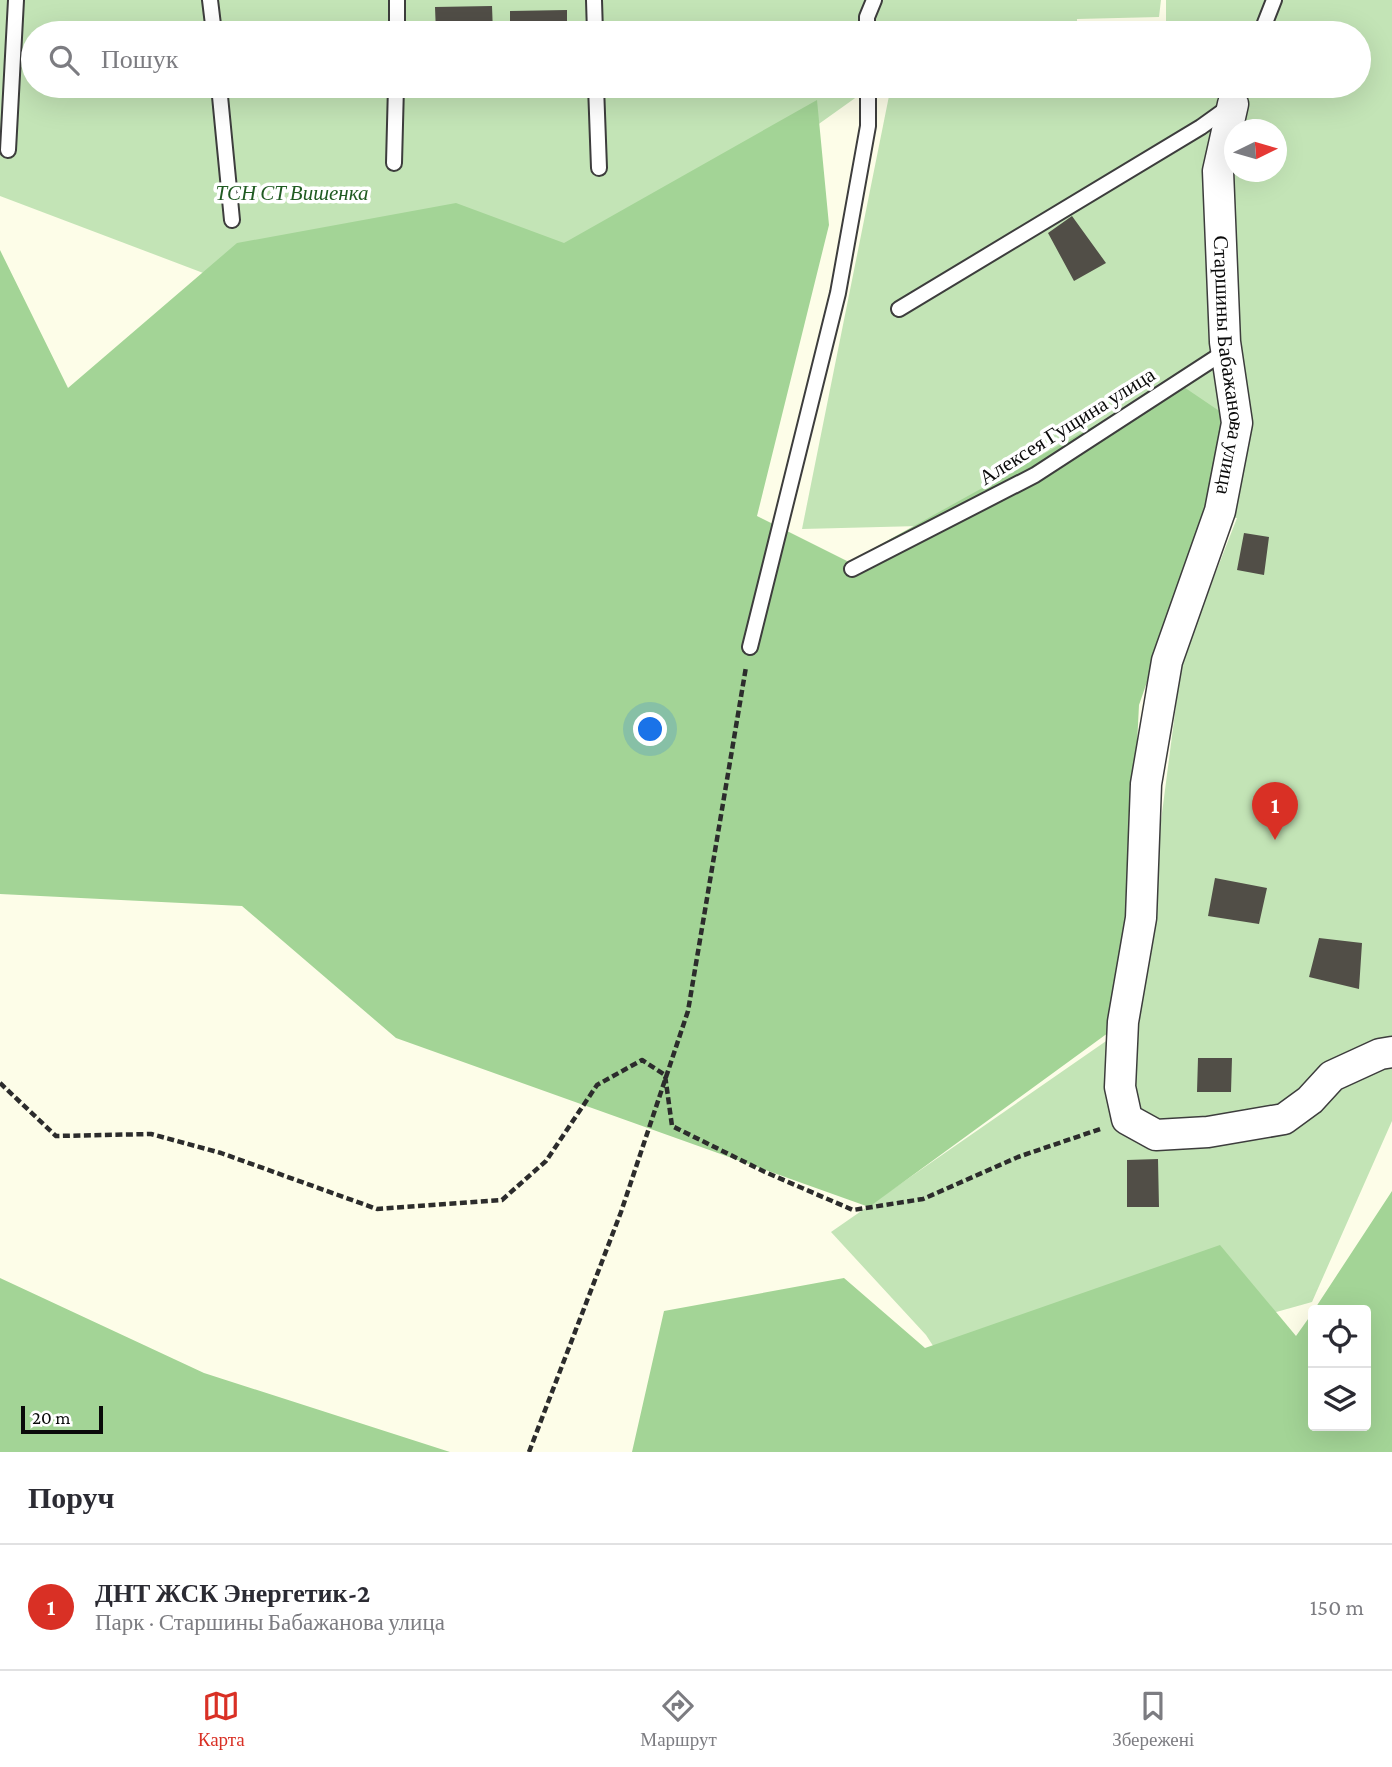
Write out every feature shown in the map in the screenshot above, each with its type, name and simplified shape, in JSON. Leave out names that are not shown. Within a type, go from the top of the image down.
[{"type":"street","name":"Старшины Бабажанова улица","points":[[1127,1119],[1120,1087],[1123,1022],[1141,918],[1146,784],[1167,661],[1220,511],[1237,424],[1226,351],[1218,171],[1236,98]]},
{"type":"street","points":[[1127,1119],[1156,1135],[1208,1132],[1284,1119],[1310,1100],[1332,1076],[1380,1054],[1392,1052]]},
{"type":"lane","points":[[8,150],[16,0]]},
{"type":"lane","points":[[210,0],[213,21]]},
{"type":"lane","points":[[397,0],[397,21]]},
{"type":"lane","points":[[594,0],[595,21]]},
{"type":"lane","points":[[867,21],[873,0]]},
{"type":"lane","points":[[1266,21],[1274,0]]},
{"type":"lane","points":[[220,98],[232,220]]},
{"type":"lane","points":[[394,163],[396,98]]},
{"type":"lane","points":[[596,98],[599,168]]},
{"type":"lane","points":[[750,647],[838,293],[869,126],[868,98]]},
{"type":"lane","points":[[899,309],[1201,127],[1234,98]]},
{"type":"lane","name":"Алексея Гущина улица","points":[[852,569],[1035,475],[1226,351]]},
{"type":"path","points":[[529,1452],[621,1212],[688,1011],[750,647]]},
{"type":"path","points":[[0,1083],[56,1136],[151,1134],[221,1153],[377,1209],[502,1200],[547,1161],[597,1085],[642,1060],[665,1075],[672,1126],[765,1172],[853,1210],[923,1199],[1018,1157],[1127,1119]]},
{"type":"green space","name":"ТСН СТ Вишенка","points":[[0,0],[1161,0],[1159,17],[1077,21],[21,21],[21,98],[855,98],[586,290],[272,299],[0,196]]},
{"type":"green space","points":[[1166,0],[1392,0],[1392,1121],[1312,1302],[967,1398],[926,1335],[831,1232],[1135,1021],[1182,659],[1237,518],[802,529],[889,98],[1371,98],[1371,21],[1166,21]]},
{"type":"green space","points":[[817,100],[829,225],[757,516],[849,562],[1175,381],[1237,423],[1139,705],[1123,1022],[869,1207],[396,1038],[242,906],[0,894],[0,250],[68,388],[237,243],[456,203],[564,243]]},
{"type":"green space","points":[[1392,1191],[1392,1452],[632,1452],[664,1311],[844,1278],[925,1348],[1220,1245],[1296,1336],[1308,1319],[1308,1431],[1371,1431],[1371,1305],[1317,1305]]},
{"type":"green space","points":[[0,1278],[204,1373],[450,1452],[0,1452]]},
{"type":"building","points":[[492,6],[493,21],[436,21],[435,7]]},
{"type":"building","points":[[567,10],[567,21],[510,21],[510,11]]},
{"type":"building","points":[[1072,216],[1106,263],[1074,281],[1048,233]]},
{"type":"building","points":[[1244,533],[1269,537],[1264,575],[1237,570]]},
{"type":"building","points":[[1215,878],[1267,888],[1259,924],[1208,916]]},
{"type":"building","points":[[1319,938],[1362,943],[1359,989],[1309,977]]},
{"type":"building","points":[[1198,1058],[1232,1058],[1231,1092],[1197,1092]]},
{"type":"building","points":[[1158,1159],[1159,1207],[1127,1207],[1127,1160]]},
{"type":"place","name":"ДНТ ЖСК Энергетик-2","points":[[1275,840]]}]
